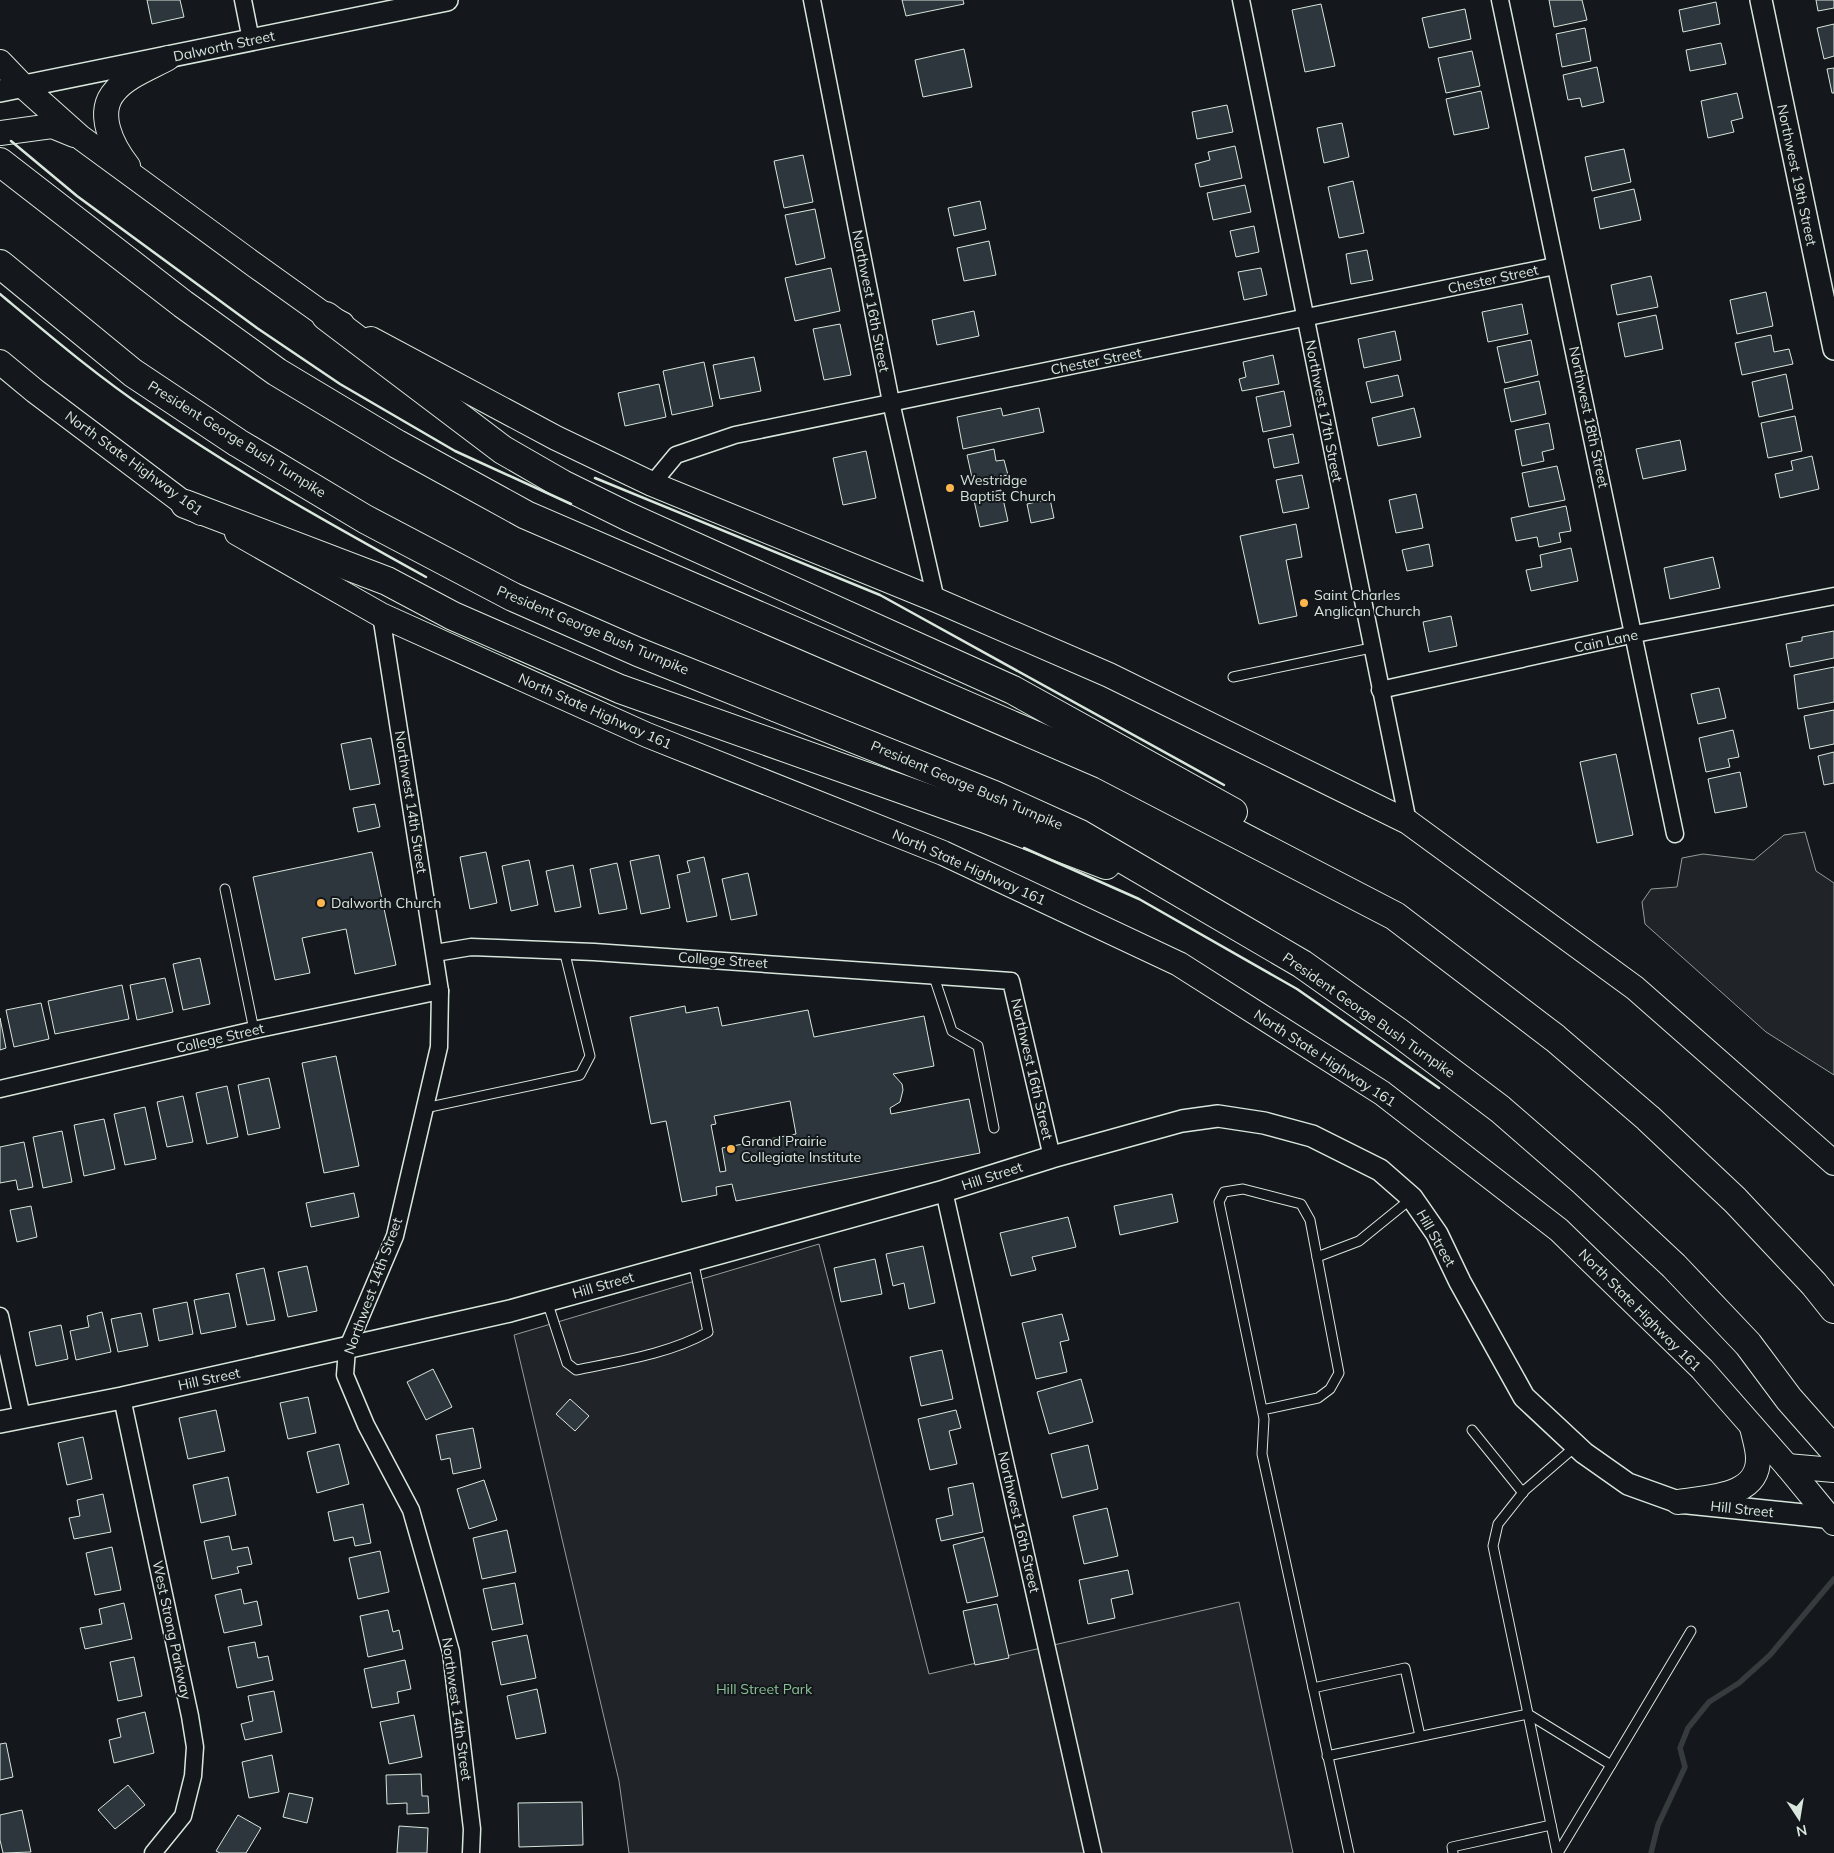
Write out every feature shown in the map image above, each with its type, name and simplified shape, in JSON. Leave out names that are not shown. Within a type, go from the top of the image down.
[{"type":"highway","points":[[0,162],[183,304],[277,372],[397,444],[526,515],[1104,765],[1395,916]]},
{"type":"highway","name":"President George Bush Turnpike","points":[[0,264],[141,379],[238,443],[365,519],[513,598],[638,652],[994,795],[1080,834],[1302,964],[1398,1032],[1500,1109],[1584,1182],[1660,1254],[1748,1344],[1790,1399],[1834,1450]]},
{"type":"highway","points":[[326,316],[503,450],[562,484],[629,517],[1012,690],[1328,864],[1555,1038],[1648,1118],[1736,1200],[1814,1284],[1834,1309]]},
{"type":"highway","points":[[184,504],[387,580],[453,616],[620,689],[974,814],[1184,894]]},
{"type":"highway","points":[[1790,1399],[1834,1462]]},
{"type":"main road","points":[[136,177],[115,150],[106,117],[108,104],[115,91],[168,58]]},
{"type":"main road","points":[[0,62],[24,87],[80,137],[326,316],[556,438],[652,484],[936,600],[1109,675],[1408,822],[1635,988],[1834,1163]]},
{"type":"main road","points":[[1,133],[52,126],[80,137]]},
{"type":"main road","name":"North State Highway 161","points":[[0,362],[35,391],[184,504],[381,615],[647,735],[943,853],[1179,964],[1382,1093],[1560,1230],[1702,1369],[1833,1520]]},
{"type":"main road","points":[[1678,1502],[1730,1493],[1750,1482],[1754,1476],[1758,1460],[1752,1427]]},
{"type":"main road","points":[[1787,1466],[1834,1470]]},
{"type":"street","points":[[243,0],[251,40]]},
{"type":"street","name":"Dalworth Street","points":[[0,90],[24,87],[168,58],[251,40],[388,6],[447,0]]},
{"type":"street","name":"Northwest 16th Street","points":[[812,0],[891,402],[936,600]]},
{"type":"street","name":"Northwest 17th Street","points":[[1241,0],[1371,648],[1408,822]]},
{"type":"street","name":"Northwest 18th Street","points":[[1500,0],[1555,266],[1635,634],[1675,834]]},
{"type":"street","name":"Northwest 19th Street","points":[[1762,0],[1834,349]]},
{"type":"street","name":"Chester Street","points":[[652,484],[676,455],[735,435],[1555,266]]},
{"type":"street","name":"Cain Lane","points":[[1380,690],[1635,634],[1834,596]]},
{"type":"street","name":"Northwest 14th Street","points":[[381,615],[435,953],[440,991],[439,1047],[394,1236],[347,1349],[345,1375],[366,1425],[411,1510],[451,1652],[472,1829],[471,1853]]},
{"type":"street","name":"College Street","points":[[435,953],[470,947],[564,950],[933,974],[1011,981]]},
{"type":"street","name":"Northwest 16th Street","points":[[1011,981],[1052,1157]]},
{"type":"street","name":"College Street","points":[[0,1089],[254,1030],[440,991]]},
{"type":"street","name":"Hill Street","points":[[0,1422],[122,1398],[347,1349],[547,1301],[944,1191],[1052,1157],[1182,1121],[1218,1116],[1264,1123],[1312,1136],[1380,1170],[1412,1198],[1437,1234],[1460,1282],[1524,1397],[1576,1446],[1628,1484],[1678,1502],[1833,1520]]},
{"type":"street","name":"Northwest 16th Street","points":[[944,1191],[1093,1853]]},
{"type":"street","points":[[0,1316],[22,1417]]},
{"type":"street","name":"West Strong Parkway","points":[[122,1398],[195,1747],[193,1776],[183,1816],[153,1853]]},
{"type":"lane","points":[[1233,677],[1371,648]]},
{"type":"lane","points":[[225,889],[254,1030]]},
{"type":"lane","points":[[425,1108],[580,1075],[590,1056],[564,950]]},
{"type":"lane","points":[[933,974],[952,1030],[978,1046],[994,1128]]},
{"type":"lane","points":[[1262,1410],[1318,1398],[1330,1389],[1339,1374],[1310,1220],[1302,1204],[1243,1189],[1224,1192],[1219,1202],[1262,1410],[1264,1419],[1262,1454],[1349,1853]]},
{"type":"lane","points":[[1317,1257],[1359,1241],[1412,1198]]},
{"type":"lane","points":[[547,1301],[567,1363],[576,1370],[636,1357],[692,1341],[708,1332],[693,1260]]},
{"type":"lane","points":[[1472,1430],[1523,1493]]},
{"type":"lane","points":[[1557,1853],[1493,1546],[1498,1524],[1523,1493],[1576,1446]]},
{"type":"lane","points":[[1557,1853],[1691,1631]]},
{"type":"lane","points":[[1313,1688],[1405,1668],[1420,1736]]},
{"type":"lane","points":[[1327,1756],[1528,1714],[1611,1765]]},
{"type":"lane","points":[[1453,1853],[1452,1847],[1551,1825]]},
{"type":"green space","points":[[1805,832],[1816,871],[1834,883],[1834,1075],[1766,1032],[1645,924],[1642,902],[1651,889],[1677,887],[1682,858],[1703,854],[1754,860],[1784,835]]},
{"type":"green space","name":"Hill Street Park","points":[[819,1244],[929,1674],[1239,1602],[1293,1853],[629,1853],[619,1781],[514,1335]]},
{"type":"building","points":[[147,0],[180,0],[184,17],[152,24]]},
{"type":"building","points":[[902,0],[963,0],[964,4],[906,16]]},
{"type":"building","points":[[1549,0],[1582,0],[1587,20],[1554,27]]},
{"type":"building","points":[[1816,0],[1834,0],[1834,8],[1818,11]]},
{"type":"building","points":[[1716,2],[1720,24],[1683,32],[1679,10]]},
{"type":"building","points":[[1321,4],[1335,66],[1305,72],[1292,10]]},
{"type":"building","points":[[1465,9],[1471,39],[1429,48],[1422,18]]},
{"type":"building","points":[[1834,24],[1834,56],[1824,59],[1817,28]]},
{"type":"building","points":[[1585,28],[1591,61],[1562,67],[1556,34]]},
{"type":"building","points":[[1721,43],[1726,64],[1690,71],[1686,50]]},
{"type":"building","points":[[964,49],[972,87],[923,97],[915,60]]},
{"type":"building","points":[[1472,51],[1480,86],[1446,93],[1438,58]]},
{"type":"building","points":[[1597,67],[1604,102],[1582,107],[1580,98],[1568,100],[1563,75]]},
{"type":"building","points":[[1834,68],[1834,93],[1832,93],[1827,69]]},
{"type":"building","points":[[1481,91],[1489,128],[1454,135],[1446,99]]},
{"type":"building","points":[[1737,93],[1743,118],[1731,121],[1734,132],[1708,138],[1701,101]]},
{"type":"building","points":[[1227,105],[1233,132],[1197,139],[1192,112]]},
{"type":"building","points":[[1342,123],[1349,157],[1324,163],[1317,128]]},
{"type":"building","points":[[1235,146],[1242,178],[1200,187],[1195,164],[1210,160],[1208,152]]},
{"type":"building","points":[[1624,149],[1631,182],[1592,191],[1585,157]]},
{"type":"building","points":[[803,155],[813,202],[784,208],[774,161]]},
{"type":"building","points":[[1353,181],[1364,233],[1339,238],[1328,187]]},
{"type":"building","points":[[1245,185],[1251,212],[1213,220],[1207,193]]},
{"type":"building","points":[[1634,189],[1641,220],[1600,229],[1594,198]]},
{"type":"building","points":[[980,201],[986,229],[954,236],[948,208]]},
{"type":"building","points":[[815,209],[825,258],[796,265],[785,215]]},
{"type":"building","points":[[1254,226],[1259,252],[1236,257],[1230,231]]},
{"type":"building","points":[[989,241],[996,275],[964,281],[957,248]]},
{"type":"building","points":[[1367,250],[1373,280],[1351,284],[1346,254]]},
{"type":"building","points":[[831,268],[840,311],[795,321],[785,278]]},
{"type":"building","points":[[1261,268],[1267,295],[1244,300],[1238,272]]},
{"type":"building","points":[[1651,276],[1658,307],[1617,315],[1611,285]]},
{"type":"building","points":[[1766,292],[1773,326],[1737,334],[1730,300]]},
{"type":"building","points":[[1522,304],[1528,334],[1488,342],[1482,312]]},
{"type":"building","points":[[974,311],[979,336],[937,345],[932,320]]},
{"type":"building","points":[[1656,315],[1663,349],[1625,357],[1618,323]]},
{"type":"building","points":[[840,324],[851,375],[824,380],[813,329]]},
{"type":"building","points":[[1395,331],[1401,360],[1364,368],[1358,339]]},
{"type":"building","points":[[1771,335],[1774,352],[1789,349],[1793,364],[1742,375],[1735,343]]},
{"type":"building","points":[[1531,340],[1538,375],[1505,383],[1497,347]]},
{"type":"building","points":[[1273,355],[1279,384],[1242,391],[1239,379],[1246,377],[1243,362]]},
{"type":"building","points":[[754,357],[761,391],[720,399],[713,365]]},
{"type":"building","points":[[704,362],[713,406],[672,415],[663,371]]},
{"type":"building","points":[[1786,374],[1793,409],[1759,417],[1752,382]]},
{"type":"building","points":[[1398,375],[1403,396],[1371,403],[1366,382]]},
{"type":"building","points":[[1539,381],[1546,414],[1511,422],[1504,389]]},
{"type":"building","points":[[659,384],[666,417],[625,426],[618,393]]},
{"type":"building","points":[[1284,391],[1291,426],[1263,432],[1256,397]]},
{"type":"building","points":[[1001,408],[1003,416],[1039,408],[1044,432],[963,449],[957,417]]},
{"type":"building","points":[[1414,408],[1421,437],[1378,446],[1372,418]]},
{"type":"building","points":[[1795,416],[1802,451],[1768,458],[1761,423]]},
{"type":"building","points":[[1549,423],[1554,449],[1542,452],[1544,461],[1522,466],[1515,430]]},
{"type":"building","points":[[1293,434],[1299,463],[1274,468],[1268,439]]},
{"type":"building","points":[[1680,440],[1686,470],[1643,479],[1636,449]]},
{"type":"building","points":[[994,449],[996,461],[1004,460],[1008,475],[973,482],[967,455]]},
{"type":"building","points":[[866,451],[876,498],[843,505],[833,458]]},
{"type":"building","points":[[1812,456],[1819,489],[1780,498],[1775,474],[1793,470],[1791,461]]},
{"type":"building","points":[[1557,466],[1565,500],[1529,507],[1522,473]]},
{"type":"building","points":[[1302,475],[1309,508],[1283,513],[1276,480]]},
{"type":"building","points":[[1001,490],[1008,521],[980,527],[973,496]]},
{"type":"building","points":[[1416,494],[1423,528],[1396,533],[1389,500]]},
{"type":"building","points":[[1050,499],[1054,518],[1031,523],[1027,504]]},
{"type":"building","points":[[1566,506],[1571,531],[1559,533],[1561,542],[1539,547],[1537,537],[1516,541],[1511,518]]},
{"type":"building","points":[[1296,524],[1302,557],[1286,560],[1297,616],[1259,624],[1240,536]]},
{"type":"building","points":[[1429,544],[1433,566],[1407,571],[1402,550]]},
{"type":"building","points":[[1571,548],[1578,581],[1531,591],[1526,570],[1542,567],[1540,555]]},
{"type":"building","points":[[1713,557],[1720,588],[1670,599],[1664,568]]},
{"type":"building","points":[[1451,616],[1457,646],[1429,652],[1423,622]]},
{"type":"building","points":[[1834,631],[1834,658],[1790,667],[1786,644],[1802,641],[1802,637]]},
{"type":"building","points":[[1834,667],[1834,702],[1798,709],[1794,675]]},
{"type":"building","points":[[1719,688],[1726,718],[1698,724],[1691,694]]},
{"type":"building","points":[[1834,710],[1834,744],[1810,749],[1804,716]]},
{"type":"building","points":[[1733,730],[1739,757],[1728,759],[1730,767],[1706,772],[1699,738]]},
{"type":"building","points":[[371,738],[380,784],[350,790],[341,744]]},
{"type":"building","points":[[1834,752],[1834,783],[1824,785],[1818,756]]},
{"type":"building","points":[[1616,754],[1633,835],[1597,843],[1580,762]]},
{"type":"building","points":[[1740,772],[1747,807],[1715,813],[1708,779]]},
{"type":"building","points":[[375,804],[380,827],[358,832],[353,808]]},
{"type":"building","name":"Dalworth Church","points":[[372,852],[396,965],[355,974],[346,929],[302,938],[310,973],[275,980],[253,877]]},
{"type":"building","points":[[486,852],[497,903],[470,909],[460,857]]},
{"type":"building","points":[[659,855],[670,908],[641,914],[630,861]]},
{"type":"building","points":[[704,857],[717,916],[687,922],[677,875],[690,872],[687,861]]},
{"type":"building","points":[[529,860],[538,905],[511,911],[502,866]]},
{"type":"building","points":[[617,863],[627,909],[599,914],[590,869]]},
{"type":"building","points":[[573,865],[581,907],[555,912],[546,871]]},
{"type":"building","points":[[748,873],[757,915],[731,920],[722,879]]},
{"type":"building","points":[[200,958],[210,1004],[183,1010],[173,964]]},
{"type":"building","points":[[165,978],[173,1012],[137,1020],[130,985]]},
{"type":"building","points":[[122,985],[129,1019],[55,1034],[48,1001]]},
{"type":"building","points":[[41,1003],[49,1039],[14,1047],[6,1010]]},
{"type":"building","points":[[685,1006],[686,1013],[718,1007],[722,1026],[808,1010],[814,1037],[924,1016],[934,1066],[893,1074],[902,1084],[903,1090],[900,1102],[890,1108],[891,1114],[969,1099],[980,1153],[736,1201],[732,1184],[716,1187],[717,1195],[682,1202],[666,1121],[651,1124],[630,1017]],"holes":[[[790,1101],[796,1134],[722,1148],[726,1171],[720,1172],[711,1125],[716,1124],[714,1116]]]},
{"type":"building","points":[[0,1018],[6,1048],[0,1050]]},
{"type":"building","points":[[336,1056],[359,1166],[324,1173],[302,1063]]},
{"type":"building","points":[[269,1078],[280,1128],[248,1135],[238,1085]]},
{"type":"building","points":[[227,1086],[238,1137],[207,1144],[196,1093]]},
{"type":"building","points":[[183,1096],[193,1142],[167,1147],[157,1102]]},
{"type":"building","points":[[145,1107],[156,1159],[125,1165],[114,1114]]},
{"type":"building","points":[[104,1119],[115,1169],[84,1176],[74,1125]]},
{"type":"building","points":[[62,1131],[72,1182],[43,1188],[33,1137]]},
{"type":"building","points":[[24,1142],[33,1187],[18,1190],[16,1180],[0,1183],[0,1147]]},
{"type":"building","points":[[354,1193],[359,1217],[311,1227],[306,1203]]},
{"type":"building","points":[[1172,1194],[1178,1222],[1120,1235],[1114,1206]]},
{"type":"building","points":[[31,1206],[37,1237],[17,1242],[10,1210]]},
{"type":"building","points":[[1068,1217],[1076,1247],[1032,1257],[1036,1270],[1011,1276],[1000,1233]]},
{"type":"building","points":[[923,1246],[935,1303],[909,1309],[904,1283],[893,1286],[886,1254]]},
{"type":"building","points":[[875,1259],[882,1294],[841,1302],[834,1268]]},
{"type":"building","points":[[307,1266],[317,1311],[288,1317],[278,1272]]},
{"type":"building","points":[[264,1268],[275,1320],[247,1325],[236,1274]]},
{"type":"building","points":[[229,1293],[236,1327],[201,1334],[194,1300]]},
{"type":"building","points":[[187,1302],[193,1334],[159,1341],[153,1309]]},
{"type":"building","points":[[102,1312],[111,1352],[76,1360],[70,1331],[89,1327],[87,1316]]},
{"type":"building","points":[[141,1313],[148,1346],[118,1352],[111,1319]]},
{"type":"building","points":[[1062,1314],[1069,1340],[1060,1342],[1067,1372],[1036,1379],[1022,1323]]},
{"type":"building","points":[[61,1325],[68,1359],[36,1366],[29,1332]]},
{"type":"building","points":[[942,1350],[953,1399],[921,1406],[910,1357]]},
{"type":"building","points":[[433,1369],[452,1407],[426,1420],[407,1382]]},
{"type":"building","points":[[1081,1379],[1093,1422],[1049,1434],[1037,1392]]},
{"type":"building","points":[[308,1397],[316,1433],[288,1439],[280,1403]]},
{"type":"building","points":[[570,1399],[589,1416],[575,1431],[556,1414]]},
{"type":"building","points":[[216,1410],[225,1451],[188,1459],[179,1418]]},
{"type":"building","points":[[956,1410],[961,1428],[949,1431],[957,1464],[930,1470],[918,1419]]},
{"type":"building","points":[[473,1428],[481,1468],[453,1474],[450,1458],[441,1460],[436,1435]]},
{"type":"building","points":[[83,1437],[92,1479],[67,1485],[58,1443]]},
{"type":"building","points":[[339,1444],[349,1484],[317,1493],[307,1452]]},
{"type":"building","points":[[1088,1445],[1098,1489],[1062,1498],[1051,1454]]},
{"type":"building","points":[[228,1477],[236,1515],[201,1523],[193,1485]]},
{"type":"building","points":[[484,1480],[497,1520],[469,1529],[457,1489]]},
{"type":"building","points":[[973,1483],[983,1532],[941,1541],[936,1519],[953,1515],[948,1488]]},
{"type":"building","points":[[103,1494],[111,1532],[74,1539],[69,1518],[80,1516],[77,1500]]},
{"type":"building","points":[[363,1504],[371,1543],[355,1546],[353,1537],[334,1541],[328,1512]]},
{"type":"building","points":[[1107,1508],[1118,1556],[1084,1564],[1073,1516]]},
{"type":"building","points":[[507,1530],[516,1572],[482,1579],[473,1538]]},
{"type":"building","points":[[229,1536],[232,1550],[248,1547],[252,1564],[237,1567],[239,1573],[212,1579],[204,1541]]},
{"type":"building","points":[[984,1537],[998,1596],[967,1603],[953,1545]]},
{"type":"building","points":[[112,1547],[121,1590],[95,1595],[86,1553]]},
{"type":"building","points":[[380,1551],[389,1592],[358,1599],[349,1558]]},
{"type":"building","points":[[1128,1570],[1133,1594],[1111,1599],[1115,1618],[1088,1624],[1079,1580]]},
{"type":"building","points":[[515,1583],[523,1624],[492,1630],[483,1589]]},
{"type":"building","points":[[241,1589],[244,1604],[257,1601],[262,1625],[224,1633],[215,1595]]},
{"type":"building","points":[[124,1603],[132,1639],[85,1649],[80,1628],[102,1624],[99,1609]]},
{"type":"building","points":[[997,1604],[1009,1658],[975,1665],[963,1611]]},
{"type":"building","points":[[388,1610],[393,1632],[399,1630],[403,1649],[368,1657],[360,1616]]},
{"type":"building","points":[[527,1635],[536,1678],[501,1685],[492,1642]]},
{"type":"building","points":[[255,1642],[258,1658],[268,1656],[273,1680],[237,1688],[228,1647]]},
{"type":"building","points":[[134,1657],[142,1696],[118,1701],[110,1662]]},
{"type":"building","points":[[405,1660],[411,1689],[397,1692],[399,1703],[372,1708],[364,1669]]},
{"type":"building","points":[[537,1689],[546,1733],[516,1739],[507,1696]]},
{"type":"building","points":[[274,1691],[282,1732],[245,1740],[241,1724],[253,1721],[248,1696]]},
{"type":"building","points":[[145,1712],[154,1753],[114,1763],[109,1740],[121,1737],[117,1719]]},
{"type":"building","points":[[414,1715],[422,1757],[389,1764],[380,1722]]},
{"type":"building","points":[[6,1743],[13,1777],[0,1780],[0,1744]]},
{"type":"building","points":[[272,1755],[279,1792],[249,1798],[242,1762]]},
{"type":"building","points":[[421,1774],[422,1796],[428,1796],[429,1813],[407,1814],[407,1803],[387,1804],[386,1775]]},
{"type":"building","points":[[128,1785],[145,1805],[115,1829],[98,1810]]},
{"type":"building","points":[[289,1793],[313,1798],[307,1823],[283,1817]]},
{"type":"building","points":[[582,1802],[583,1845],[519,1847],[518,1803]]},
{"type":"building","points":[[22,1810],[31,1852],[3,1853],[0,1840],[0,1815]]},
{"type":"building","points":[[238,1815],[261,1828],[246,1853],[220,1853],[216,1851]]},
{"type":"building","points":[[399,1826],[428,1828],[427,1853],[397,1853]]},
{"type":"waterway","points":[[1651,1853],[1658,1825],[1685,1767],[1680,1748],[1688,1728],[1709,1702],[1739,1683],[1770,1655],[1834,1579]]},
{"type":"wall","points":[[11,141],[77,196],[257,328],[340,384],[455,451],[571,504]]},
{"type":"wall","points":[[0,294],[92,369],[130,398],[183,434],[286,498],[426,577]]},
{"type":"wall","points":[[595,478],[880,595],[1224,785]]},
{"type":"wall","points":[[1024,848],[1139,899],[1297,989],[1439,1088]]},
{"type":"place","name":"Westridge Baptist Church","points":[[950,488]]},
{"type":"place","name":"Saint Charles Anglican Church","points":[[1304,603]]},
{"type":"place","name":"Dalworth Church","points":[[321,903]]},
{"type":"place","name":"Grand Prairie Collegiate Institute","points":[[731,1149]]}]
